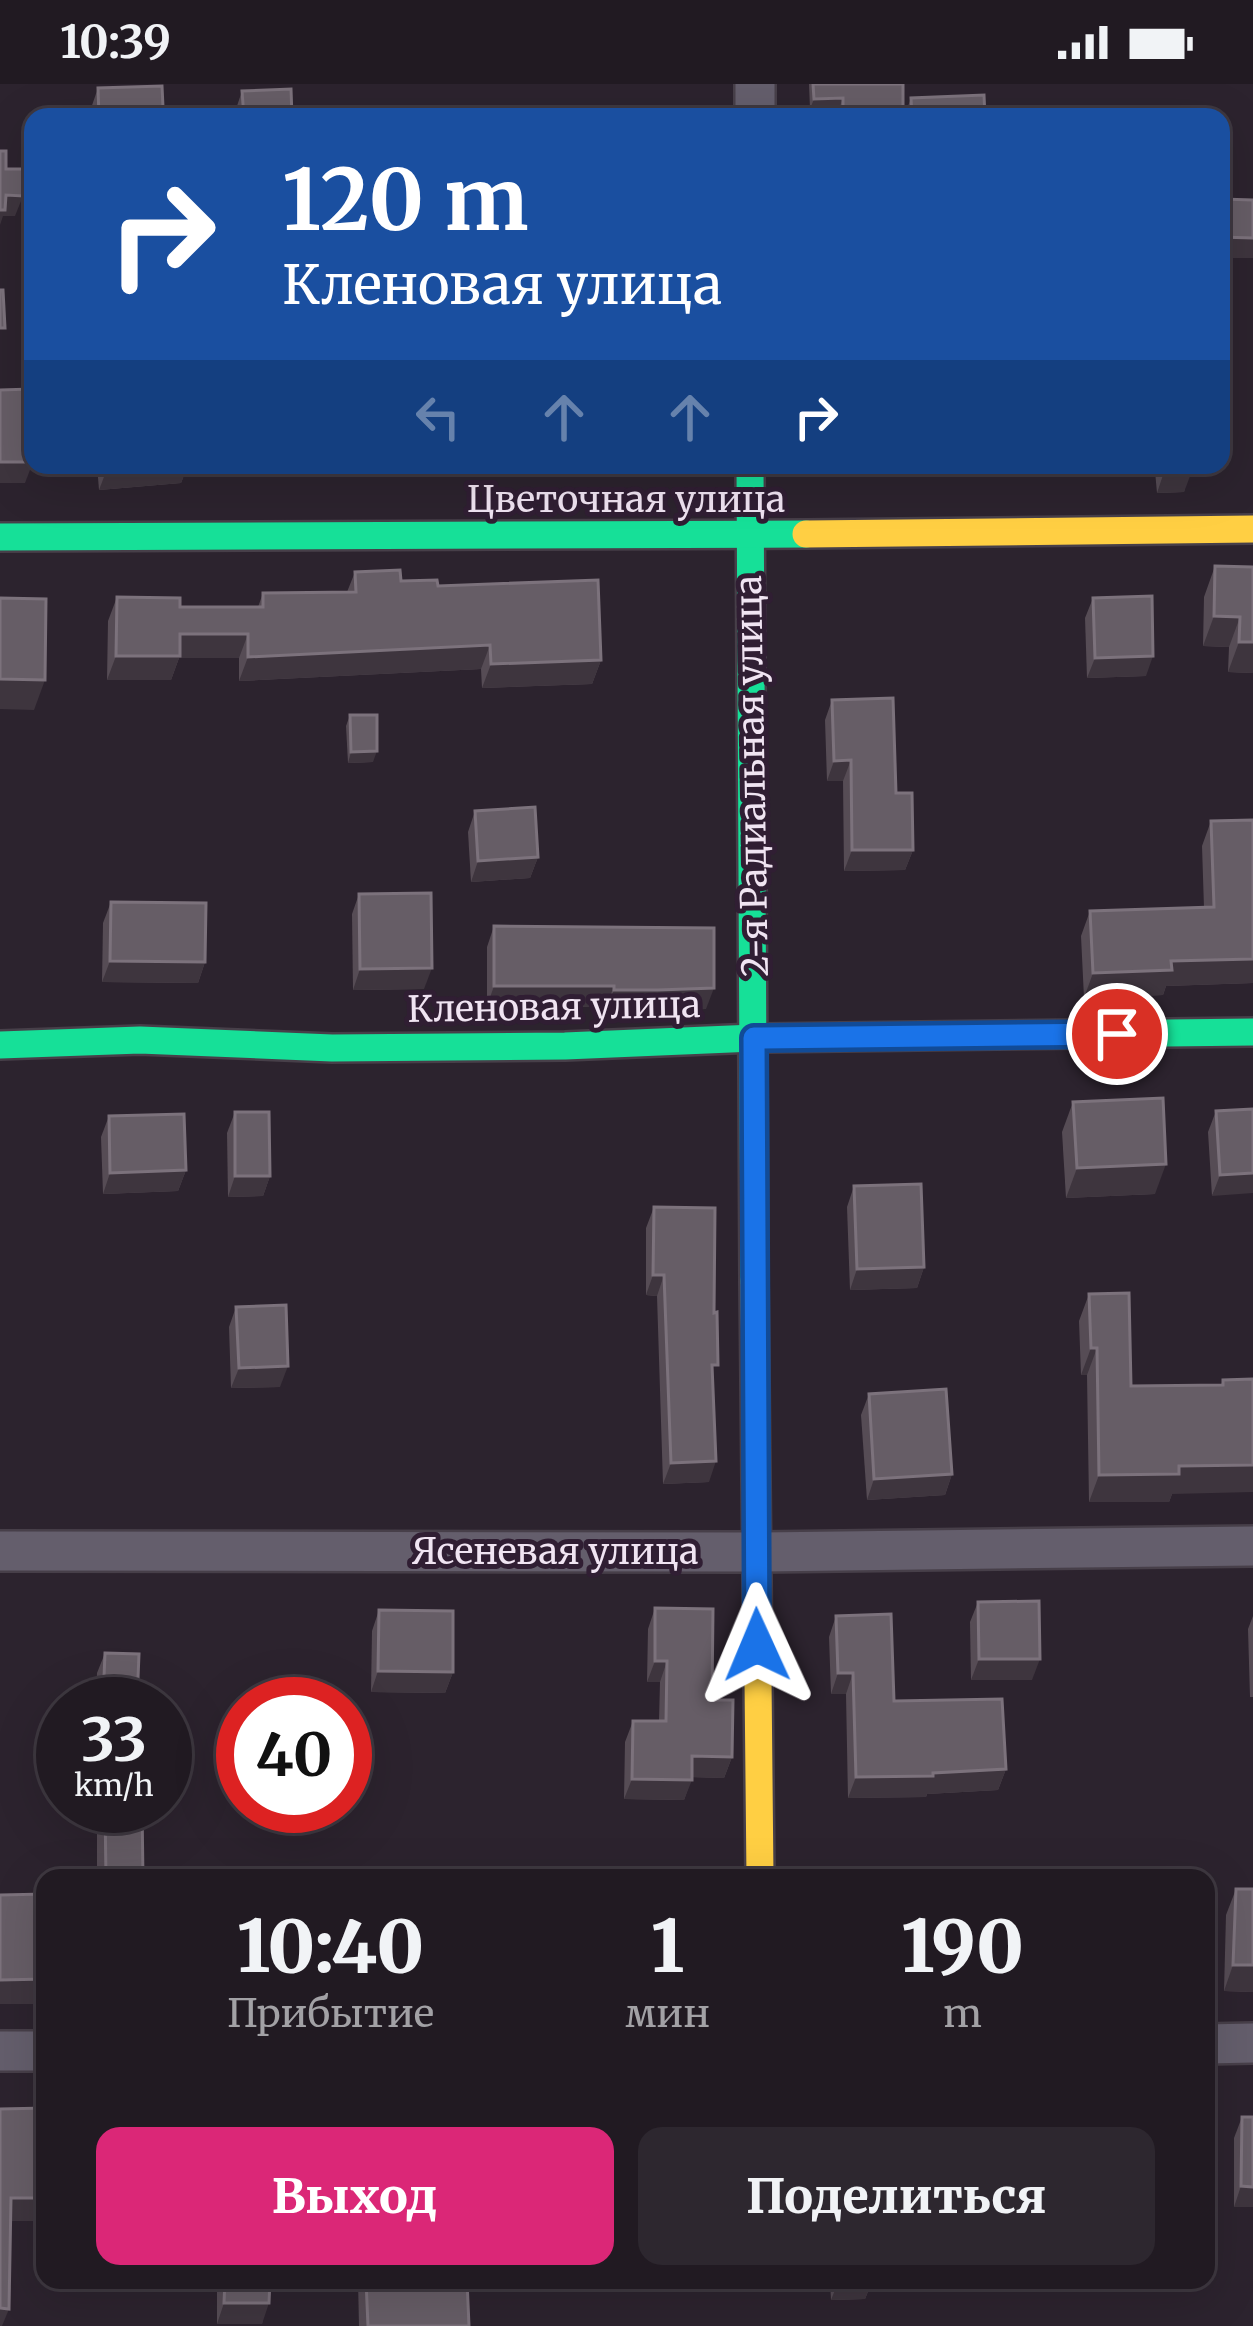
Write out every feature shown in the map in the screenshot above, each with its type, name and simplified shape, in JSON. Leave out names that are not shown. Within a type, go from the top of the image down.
[{"type":"street","name":"2-я Радиальная улица","points":[[750,474],[760,1869]]},
{"type":"street","name":"Цветочная улица","points":[[0,537],[1253,529]]},
{"type":"street","name":"Кленовая улица","points":[[0,1045],[140,1040],[332,1048],[565,1046],[754,1038],[1253,1032]]},
{"type":"street","name":"Ясеневая улица","points":[[0,1551],[755,1552],[1253,1546]]},
{"type":"street","points":[[1215,2044],[1253,2043]]},
{"type":"street","points":[[0,2051],[36,2051]]},
{"type":"building","points":[[813,84],[903,84],[903,108],[843,108],[843,98],[814,99]]},
{"type":"building","points":[[162,86],[163,107],[191,108],[99,108],[98,88]]},
{"type":"building","points":[[291,89],[292,108],[243,108],[242,91]]},
{"type":"building","points":[[984,95],[985,108],[912,108],[911,98]]},
{"type":"building","points":[[0,151],[6,151],[6,169],[23,169],[23,196],[6,195],[5,210],[0,210]]},
{"type":"building","points":[[1230,199],[1253,200],[1253,238],[1230,237]]},
{"type":"building","points":[[3,290],[5,328],[0,328]]},
{"type":"building","points":[[24,389],[24,462],[0,462],[0,390]]},
{"type":"building","points":[[1215,566],[1253,567],[1253,642],[1239,642],[1240,617],[1214,616]]},
{"type":"building","points":[[400,570],[401,581],[437,580],[438,586],[598,580],[601,660],[491,664],[490,645],[248,657],[248,634],[180,634],[180,656],[116,656],[117,597],[180,598],[180,607],[263,607],[263,593],[356,592],[355,572]]},
{"type":"building","points":[[1152,596],[1153,656],[1095,658],[1093,598]]},
{"type":"building","points":[[0,598],[46,599],[45,680],[0,679]]},
{"type":"building","points":[[893,698],[896,793],[912,793],[913,850],[852,850],[851,760],[834,761],[832,700]]},
{"type":"building","points":[[350,715],[377,715],[377,751],[351,752]]},
{"type":"building","points":[[535,807],[538,857],[478,861],[475,811]]},
{"type":"building","points":[[1253,820],[1253,959],[1171,961],[1172,970],[1093,973],[1090,911],[1214,907],[1211,821]]},
{"type":"building","points":[[431,893],[432,968],[360,969],[359,894]]},
{"type":"building","points":[[111,902],[206,903],[205,962],[110,961]]},
{"type":"building","points":[[494,926],[714,928],[714,988],[494,986]]},
{"type":"building","points":[[1163,1098],[1166,1164],[1077,1168],[1073,1102]]},
{"type":"building","points":[[1253,1109],[1253,1173],[1220,1175],[1216,1111]]},
{"type":"building","points":[[235,1112],[269,1112],[270,1176],[235,1176]]},
{"type":"building","points":[[184,1114],[186,1170],[110,1173],[109,1116]]},
{"type":"building","points":[[921,1184],[924,1267],[857,1269],[854,1186]]},
{"type":"building","points":[[654,1207],[715,1208],[718,1365],[712,1365],[716,1461],[671,1463],[664,1275],[653,1275]]},
{"type":"building","points":[[1129,1293],[1131,1386],[1223,1385],[1223,1380],[1253,1379],[1253,1465],[1179,1466],[1179,1474],[1099,1475],[1097,1348],[1091,1348],[1089,1294]]},
{"type":"building","points":[[286,1305],[288,1366],[239,1368],[236,1307]]},
{"type":"building","points":[[946,1389],[952,1474],[874,1479],[869,1394]]},
{"type":"building","points":[[1039,1601],[1040,1659],[979,1659],[978,1602]]},
{"type":"building","points":[[655,1608],[713,1609],[712,1700],[733,1700],[732,1757],[692,1756],[692,1780],[632,1779],[633,1721],[666,1721],[667,1661],[655,1661]]},
{"type":"building","points":[[379,1610],[453,1611],[453,1672],[378,1671]]},
{"type":"building","points":[[891,1614],[894,1701],[1002,1699],[1006,1769],[856,1777],[853,1673],[838,1673],[836,1616]]},
{"type":"building","points":[[105,1653],[139,1654],[138,1677],[104,1677]]},
{"type":"building","points":[[105,1833],[142,1833],[143,1869],[106,1869]]},
{"type":"building","points":[[1236,1889],[1253,1889],[1253,1965],[1233,1965]]},
{"type":"building","points":[[36,1894],[36,1979],[0,1980],[0,1895]]},
{"type":"building","points":[[36,2108],[36,2198],[11,2198],[9,2309],[0,2308],[0,2109]]},
{"type":"building","points":[[1242,2117],[1253,2117],[1253,2187],[1241,2186]]},
{"type":"building","points":[[225,2289],[270,2289],[269,2303],[224,2303]]},
{"type":"building","points":[[366,2289],[467,2289],[469,2326],[368,2326]]},
{"type":"traffic: fast","points":[[750,474],[754,1281]]},
{"type":"traffic: fast","points":[[0,537],[806,534]]},
{"type":"traffic: fast","points":[[0,1045],[140,1040],[332,1048],[565,1046],[754,1038],[1253,1032]]},
{"type":"traffic: slow","points":[[806,534],[1253,529]]},
{"type":"traffic: slow","points":[[754,1281],[760,1869]]},
{"type":"route","points":[[757,1645],[754,1038],[1117,1034]]}]
